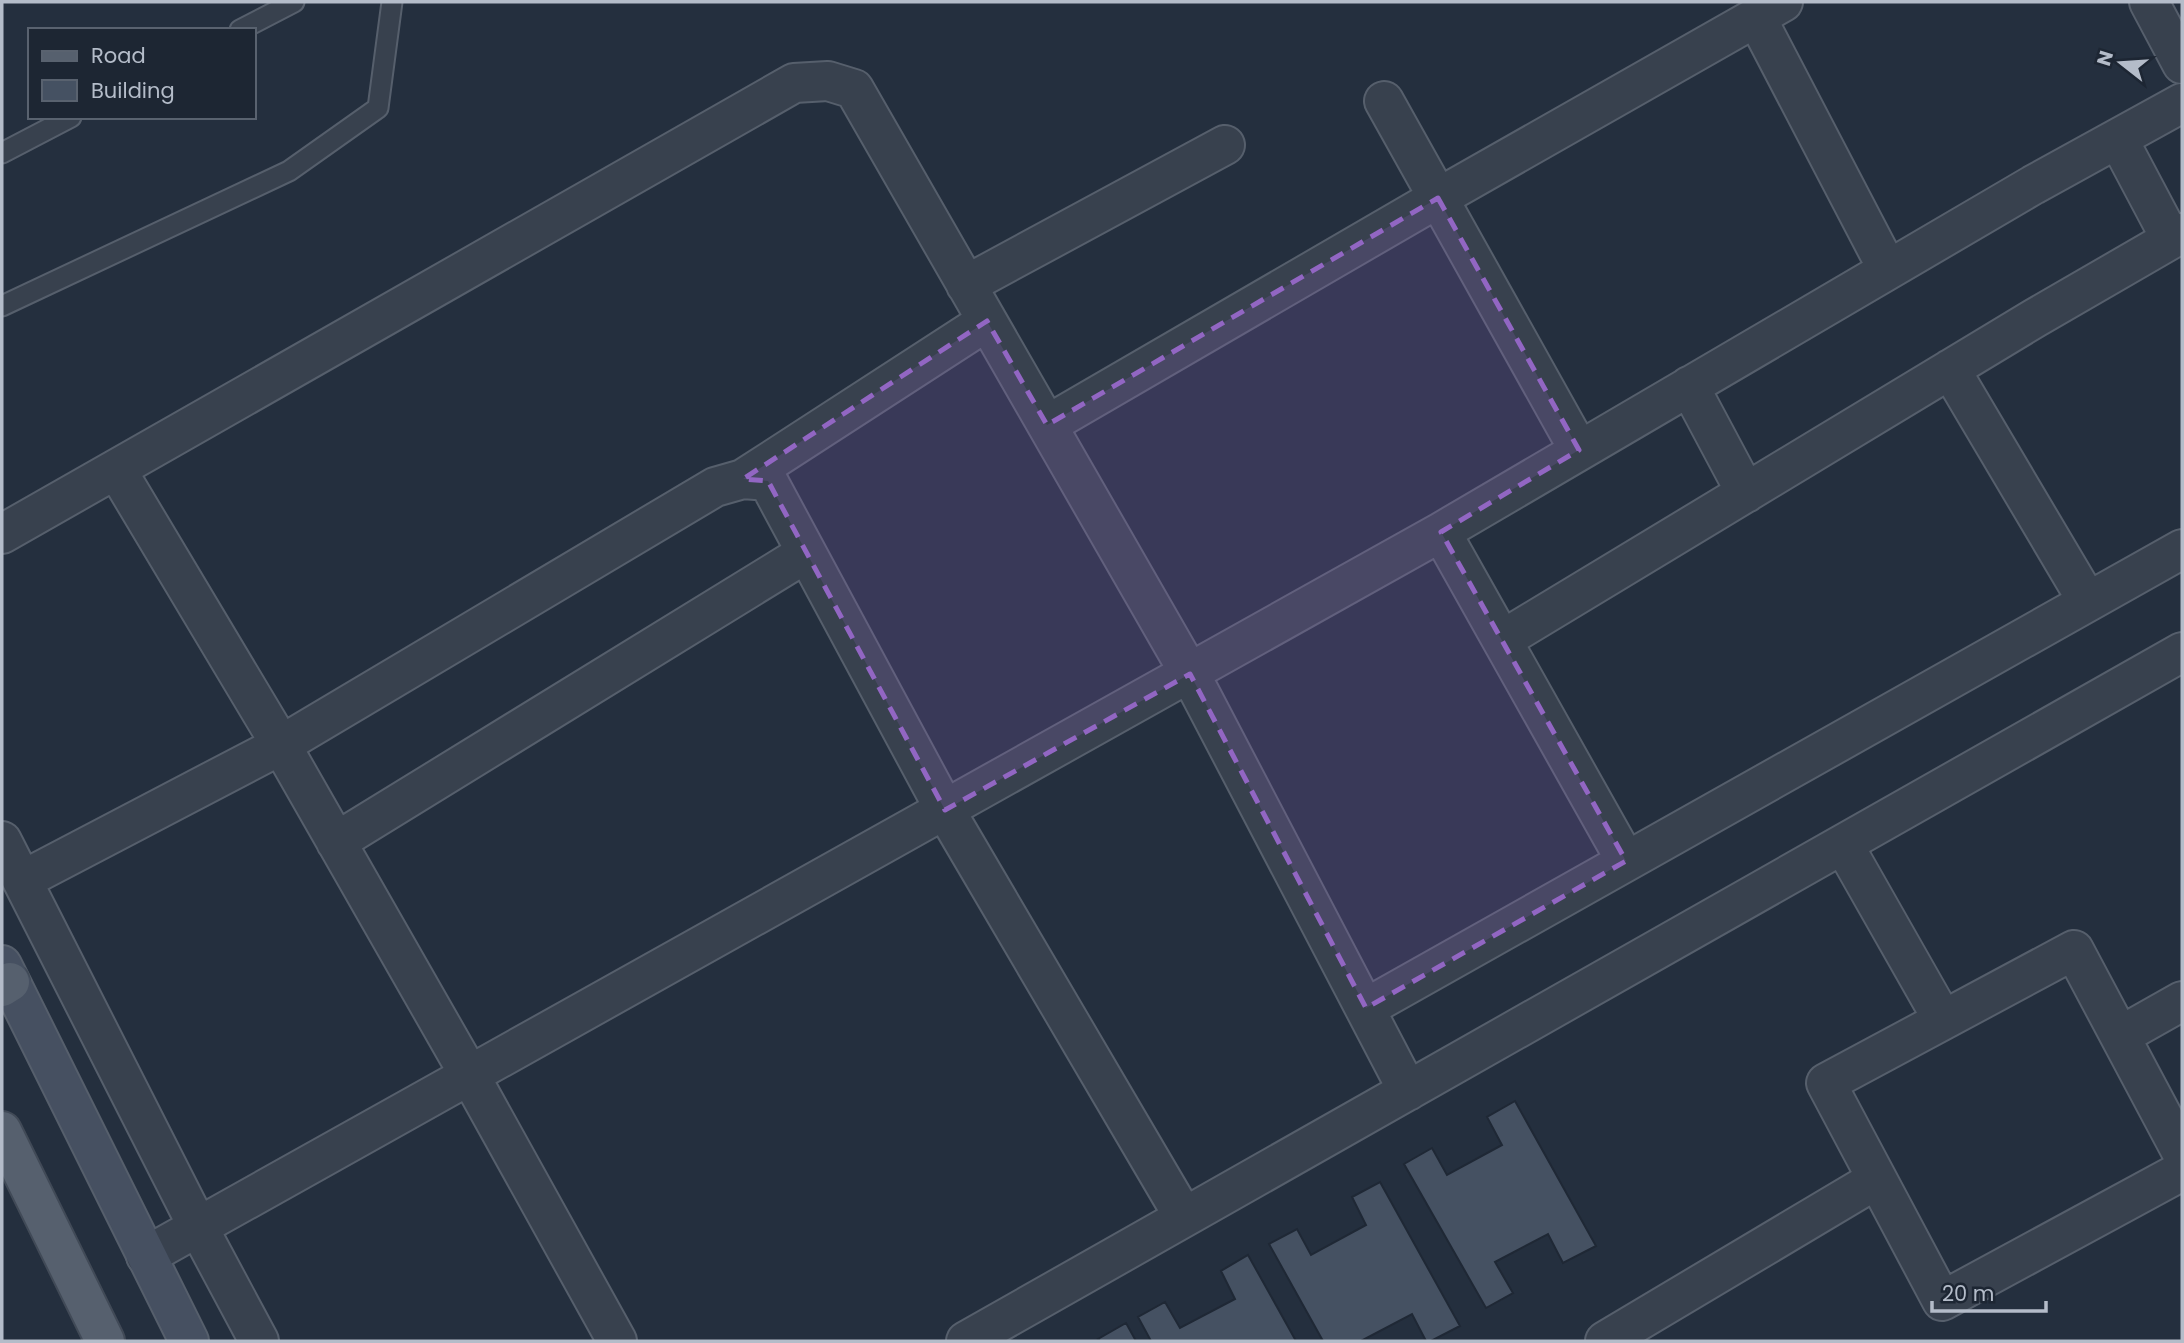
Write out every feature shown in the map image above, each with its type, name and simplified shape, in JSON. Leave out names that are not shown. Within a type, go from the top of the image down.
[{"type":"main road","points":[[4,978],[189,1341]]},
{"type":"main road","points":[[2,1131],[105,1341]]},
{"type":"street","points":[[2149,2],[2182,64]]},
{"type":"street","points":[[1047,425],[1770,9],[1888,270]]},
{"type":"street","points":[[2,534],[794,83],[828,81],[854,89],[1190,674],[1408,1091]]},
{"type":"street","points":[[1384,101],[1579,450]]},
{"type":"street","points":[[146,1256],[1441,532],[2033,185],[2182,103]]},
{"type":"street","points":[[1502,640],[1950,369],[2177,236],[2118,139]]},
{"type":"street","points":[[966,285],[1225,145]]},
{"type":"street","points":[[23,880],[281,745],[715,487],[743,479],[987,321]]},
{"type":"street","points":[[1950,369],[2088,602]]},
{"type":"street","points":[[1689,386],[1746,493]]},
{"type":"street","points":[[116,469],[281,745],[617,1341]]},
{"type":"street","points":[[743,479],[768,481],[946,810],[1184,1217]]},
{"type":"street","points":[[1441,532],[1626,861]]},
{"type":"street","points":[[1366,1008],[2182,549]]},
{"type":"street","points":[[336,842],[806,553]]},
{"type":"street","points":[[965,1341],[2182,652]]},
{"type":"street","points":[[2,841],[198,1227],[259,1341]]},
{"type":"street","points":[[1843,844],[1943,1020]]},
{"type":"street","points":[[2182,1153],[2074,950],[1826,1083],[1942,1301],[2182,1171]]},
{"type":"street","points":[[2120,1036],[2182,1001]]},
{"type":"street","points":[[1605,1341],[1877,1179]]},
{"type":"lane","points":[[244,28],[294,2]]},
{"type":"lane","points":[[2,306],[289,171],[378,108],[392,2]]},
{"type":"lane","points":[[2,153],[67,119]]},
{"type":"highlighted area","points":[[1438,198],[1579,450],[1441,532],[1626,861],[1366,1008],[1190,674],[945,810],[768,481],[743,479],[987,321],[1047,425]]},
{"type":"building","points":[[1515,1101],[1596,1246],[1563,1263],[1548,1234],[1495,1262],[1513,1293],[1486,1308],[1404,1164],[1432,1148],[1447,1175],[1502,1145],[1487,1117]]},
{"type":"building","points":[[1380,1182],[1460,1326],[1426,1341],[1412,1314],[1361,1341],[1323,1341],[1269,1244],[1297,1229],[1311,1255],[1366,1225],[1352,1197]]},
{"type":"building","points":[[1248,1255],[1296,1341],[1151,1341],[1138,1317],[1165,1302],[1180,1328],[1235,1299],[1221,1271]]},
{"type":"building","points":[[1126,1323],[1136,1341],[1098,1339]]}]
